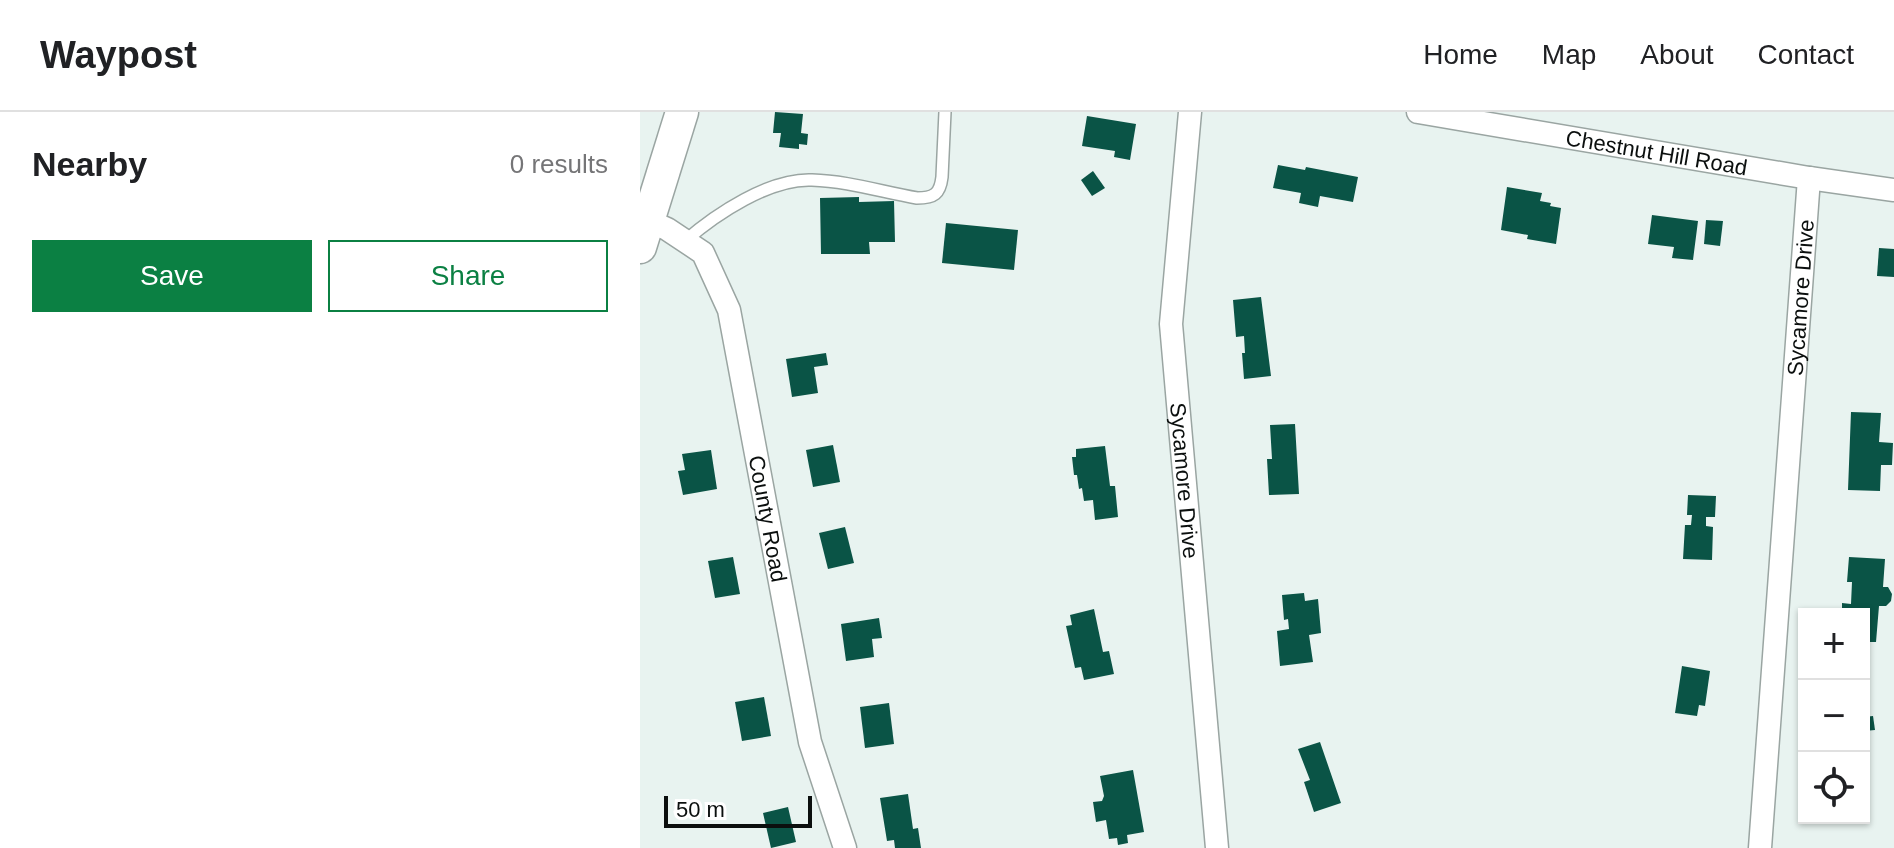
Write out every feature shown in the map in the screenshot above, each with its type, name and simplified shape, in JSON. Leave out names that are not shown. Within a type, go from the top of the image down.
[{"type":"main road","points":[[645,234],[682,112]]},
{"type":"street","name":"Sycamore Drive","points":[[1190,112],[1171,324],[1217,848]]},
{"type":"street","name":"Chestnut Hill Road","points":[[1418,112],[1894,190]]},
{"type":"street","name":"Sycamore Drive","points":[[1760,848],[1809,178]]},
{"type":"street","name":"County Road","points":[[645,234],[667,229],[703,253],[729,310],[810,742],[845,848]]},
{"type":"lane","points":[[685,241],[704,224],[738,203],[803,180],[861,186],[917,198],[937,193],[942,177],[945,112]]},
{"type":"building","points":[[775,112],[803,114],[801,133],[808,134],[807,145],[799,144],[799,149],[779,147],[781,133],[773,133]]},
{"type":"building","points":[[1087,116],[1136,124],[1130,160],[1114,157],[1115,151],[1082,146]]},
{"type":"building","points":[[1278,165],[1358,177],[1353,202],[1320,196],[1318,207],[1299,203],[1301,193],[1273,188]]},
{"type":"building","points":[[1093,171],[1105,188],[1092,196],[1081,180]]},
{"type":"building","points":[[1507,187],[1542,193],[1540,201],[1561,208],[1556,244],[1501,230]]},
{"type":"building","points":[[859,197],[859,202],[894,201],[895,242],[869,242],[870,254],[821,254],[820,198]]},
{"type":"building","points":[[1652,215],[1698,221],[1693,260],[1672,258],[1674,247],[1648,244]]},
{"type":"building","points":[[1706,220],[1723,221],[1720,246],[1704,244]]},
{"type":"building","points":[[946,223],[1018,230],[1014,270],[942,263]]},
{"type":"building","points":[[1879,248],[1894,249],[1894,277],[1877,276]]},
{"type":"building","points":[[1261,297],[1271,376],[1244,379],[1244,336],[1236,337],[1233,300]]},
{"type":"building","points":[[826,353],[828,365],[814,367],[818,393],[792,397],[786,359]]},
{"type":"building","points":[[1851,412],[1881,413],[1879,442],[1893,443],[1892,465],[1881,465],[1880,491],[1848,490]]},
{"type":"building","points":[[1295,424],[1299,494],[1269,495],[1267,459],[1272,459],[1270,425]]},
{"type":"building","points":[[833,445],[840,482],[813,487],[806,450]]},
{"type":"building","points":[[1105,446],[1110,486],[1115,486],[1118,517],[1095,520],[1093,500],[1084,501],[1077,475],[1074,475],[1072,457],[1076,457],[1076,449]]},
{"type":"building","points":[[711,450],[717,489],[683,495],[678,471],[685,470],[682,454]]},
{"type":"building","points":[[1688,495],[1716,496],[1715,517],[1706,517],[1706,526],[1713,527],[1712,560],[1683,559],[1685,525],[1691,525],[1692,515],[1687,515]]},
{"type":"building","points":[[845,527],[854,563],[828,569],[819,533]]},
{"type":"building","points":[[733,557],[740,594],[715,598],[708,561]]},
{"type":"building","points":[[1849,557],[1885,559],[1883,587],[1888,587],[1892,594],[1886,606],[1879,606],[1876,642],[1870,642],[1870,608],[1842,608],[1842,603],[1851,604],[1852,582],[1847,582]]},
{"type":"building","points":[[1304,593],[1305,601],[1318,599],[1321,633],[1309,635],[1313,662],[1280,666],[1277,631],[1289,629],[1288,619],[1284,620],[1282,595]]},
{"type":"building","points":[[1094,609],[1103,652],[1109,651],[1114,674],[1084,680],[1081,667],[1075,668],[1066,626],[1072,625],[1070,615]]},
{"type":"building","points":[[879,618],[882,638],[872,639],[874,657],[846,661],[841,624]]},
{"type":"building","points":[[1682,666],[1710,671],[1705,706],[1699,705],[1697,716],[1675,713]]},
{"type":"building","points":[[764,697],[771,736],[742,741],[735,702]]},
{"type":"building","points":[[889,703],[894,744],[865,748],[860,707]]},
{"type":"building","points":[[1870,716],[1873,716],[1875,730],[1870,730]]},
{"type":"building","points":[[1320,742],[1341,803],[1314,812],[1304,782],[1310,780],[1298,749]]},
{"type":"building","points":[[1133,770],[1144,832],[1127,835],[1128,843],[1118,845],[1117,838],[1109,839],[1106,820],[1096,822],[1093,802],[1102,801],[1104,796],[1100,776]]},
{"type":"building","points":[[908,794],[913,829],[918,828],[921,848],[895,848],[894,840],[887,841],[880,798]]},
{"type":"building","points":[[788,807],[796,842],[771,848],[763,813]]}]
